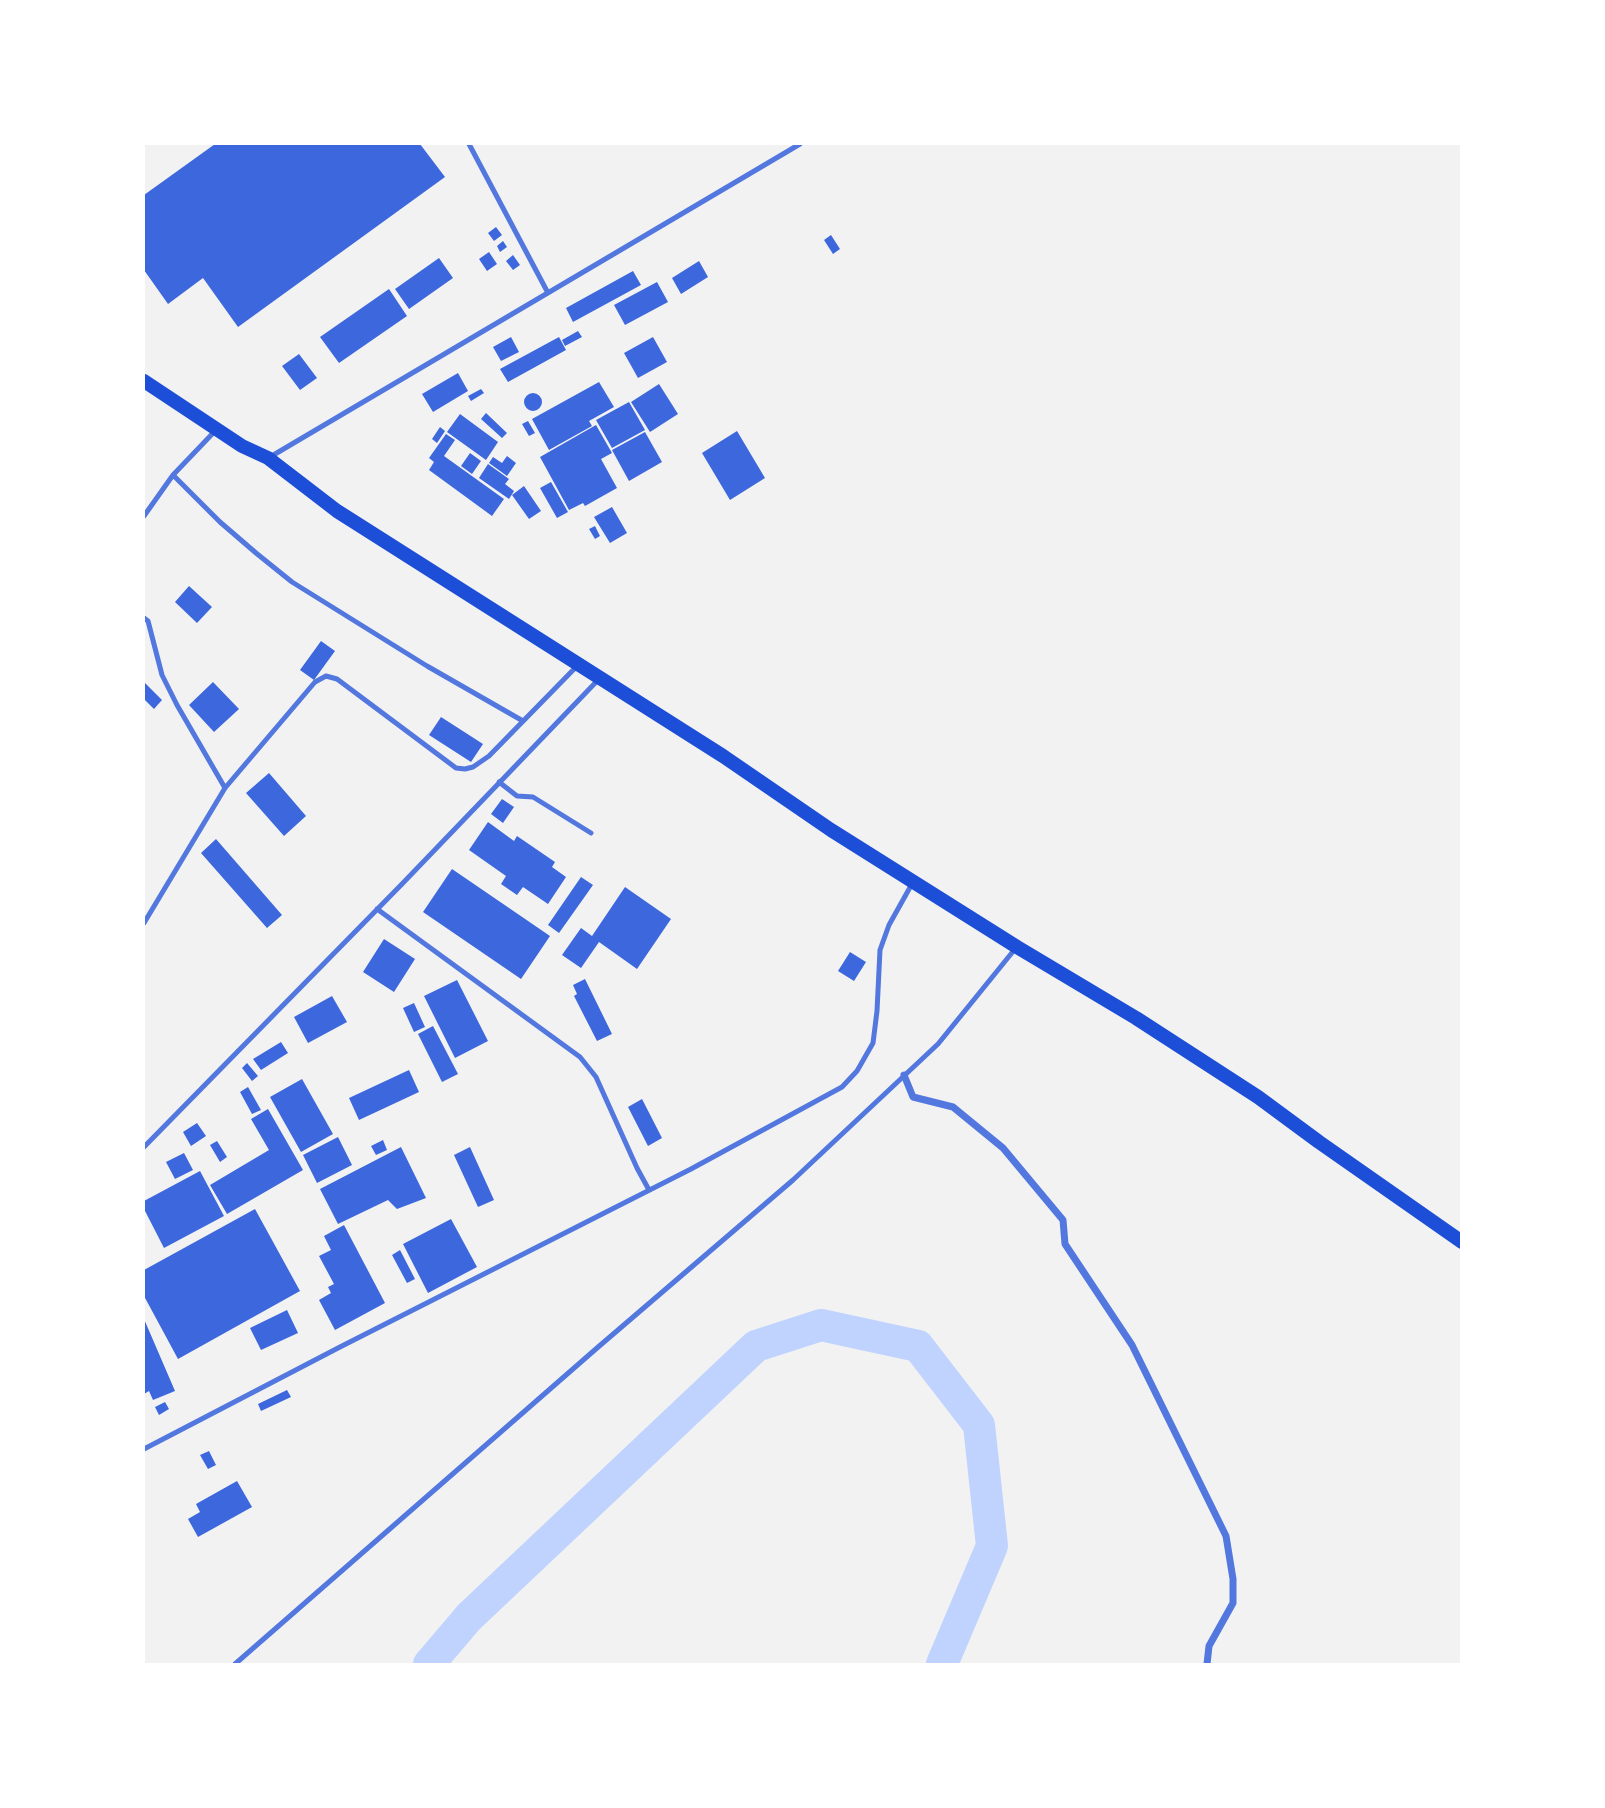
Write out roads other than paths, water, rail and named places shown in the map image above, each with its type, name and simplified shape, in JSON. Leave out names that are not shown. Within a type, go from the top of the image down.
[{"type":"main road","points":[[144,381],[243,446],[268,458],[337,510],[723,756],[831,830],[1136,1018],[1258,1097],[1461,1241]]},
{"type":"street","points":[[904,1075],[913,1097],[953,1107],[1003,1148],[1063,1220],[1065,1244],[1132,1345],[1226,1536],[1233,1579],[1233,1603],[1209,1646],[1207,1664]]},
{"type":"lane","points":[[469,144],[548,293]]},
{"type":"lane","points":[[268,458],[800,144]]},
{"type":"lane","points":[[144,516],[173,475],[217,429]]},
{"type":"lane","points":[[173,475],[220,522],[292,582],[427,666],[523,721]]},
{"type":"lane","points":[[144,618],[148,621],[162,675],[225,788]]},
{"type":"lane","points":[[144,923],[225,788],[315,682],[326,676],[337,679],[456,768],[465,769],[482,761],[578,665]]},
{"type":"lane","points":[[144,1147],[600,678]]},
{"type":"lane","points":[[499,782],[517,796],[533,797],[591,833]]},
{"type":"lane","points":[[144,1449],[649,1190],[842,1087],[857,1071],[873,1043],[880,950],[889,925],[913,882]]},
{"type":"lane","points":[[377,909],[580,1057],[596,1077],[649,1190]]},
{"type":"lane","points":[[234,1664],[793,1180],[938,1044],[1017,947]]},
{"type":"waterway","points":[[429,1664],[469,1617],[756,1346],[821,1325],[918,1346],[979,1425],[992,1546],[942,1664]]}]
